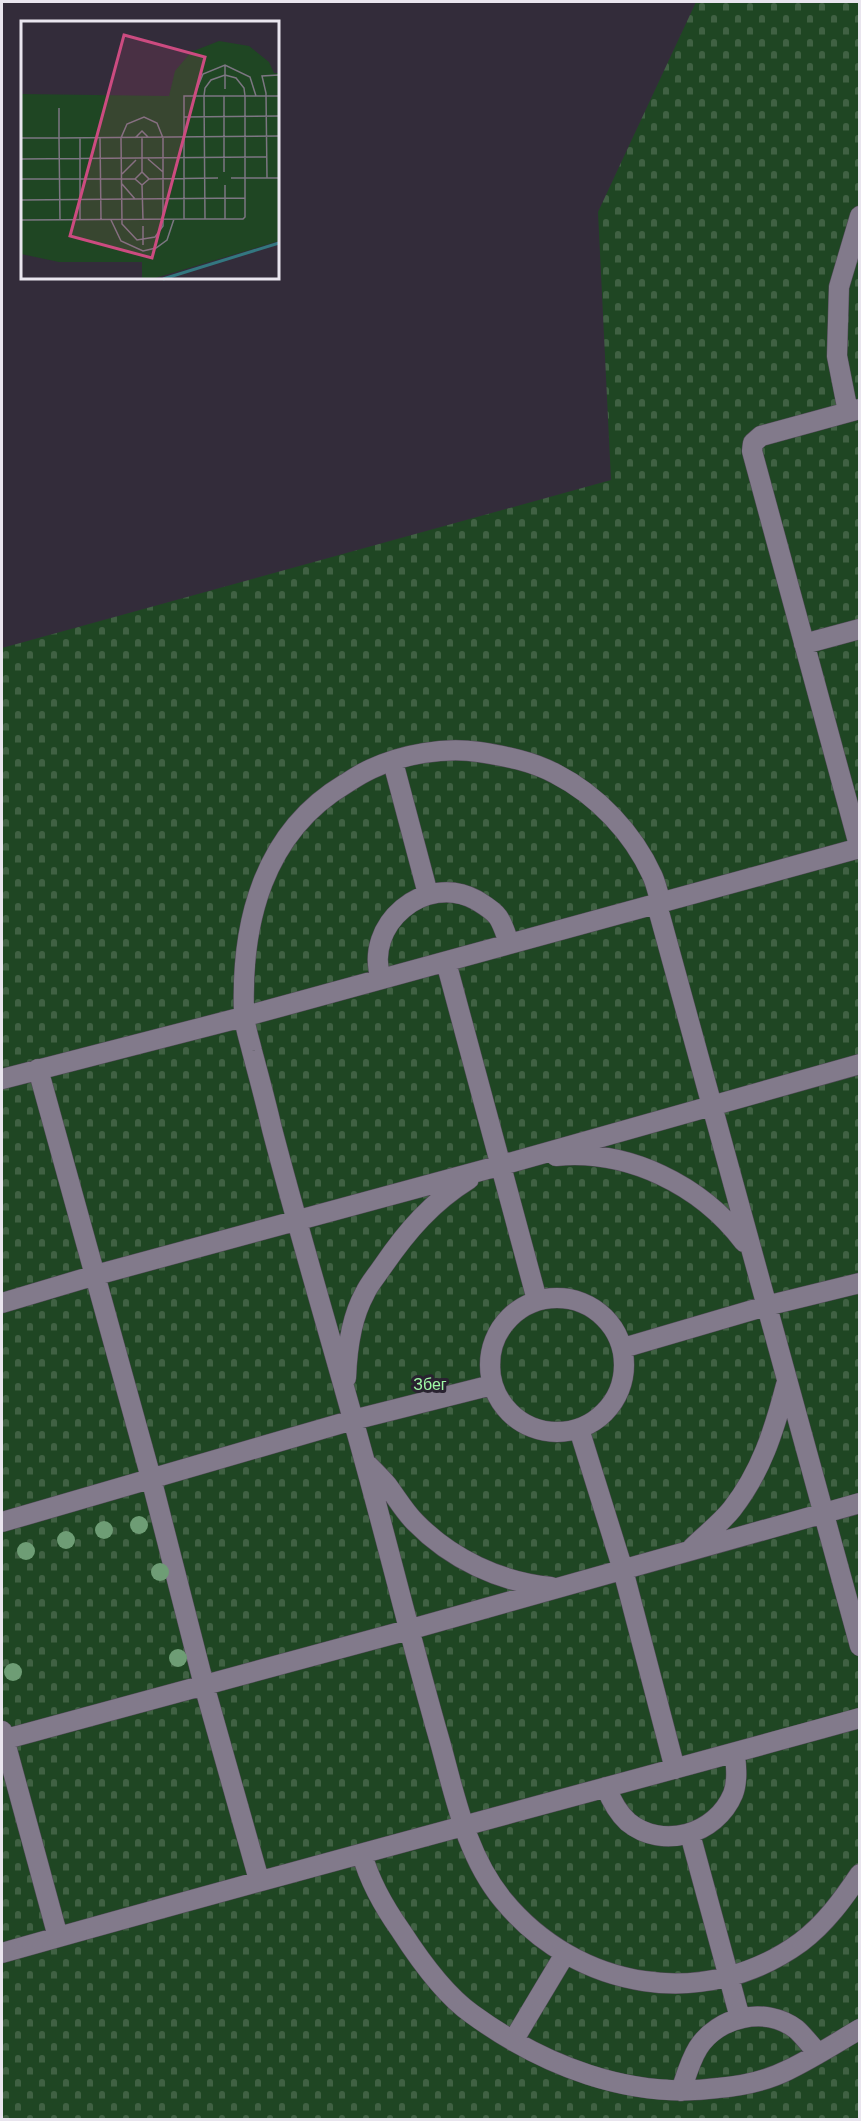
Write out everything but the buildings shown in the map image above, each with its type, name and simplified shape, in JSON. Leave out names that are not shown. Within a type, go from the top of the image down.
[{"type":"lane","points":[[2,1079],[243,1017],[859,848],[752,451],[753,443],[761,436],[854,411],[837,356],[839,287],[860,216]]},
{"type":"lane","points":[[804,644],[860,629]]},
{"type":"lane","points":[[858,1880],[836,1909],[801,1941],[760,1966],[715,1980],[667,1984],[620,1978],[565,1954],[536,1935],[503,1900],[480,1868],[464,1827],[408,1630],[364,1461],[296,1221],[243,1017],[245,957],[252,910],[269,865],[296,825],[330,793],[371,769],[416,754],[464,750],[511,757],[555,773],[595,800],[628,834],[652,875],[786,1383],[860,1646]]},
{"type":"lane","points":[[393,762],[428,894]]},
{"type":"lane","points":[[381,979],[378,971],[378,954],[381,936],[390,920],[402,908],[428,894],[452,893],[469,897],[485,905],[498,917],[509,943]]},
{"type":"lane","points":[[446,962],[537,1300]]},
{"type":"lane","points":[[2,1303],[860,1064]]},
{"type":"lane","points":[[38,1069],[96,1275],[258,1880]]},
{"type":"lane","points":[[345,1392],[351,1334],[364,1294],[407,1231],[460,1184],[501,1165],[566,1155],[612,1159],[655,1172],[695,1194],[730,1222],[751,1251]]},
{"type":"lane","points":[[623,1348],[766,1306],[860,1282]]},
{"type":"lane","points":[[564,1298],[590,1306],[610,1324],[623,1348],[624,1373],[617,1397],[601,1417],[579,1429],[552,1433],[526,1426],[505,1409],[492,1385],[489,1359],[497,1334],[514,1312],[537,1300],[564,1298]]},
{"type":"lane","points":[[691,1549],[731,1510],[757,1473],[774,1431],[786,1383]]},
{"type":"lane","points":[[2,1522],[352,1420],[492,1385]]},
{"type":"lane","points":[[579,1429],[623,1570],[675,1769]]},
{"type":"lane","points":[[364,1461],[414,1521],[448,1551],[488,1572],[532,1585],[560,1587]]},
{"type":"lane","points":[[58,1937],[2,1737],[408,1630],[860,1503]]},
{"type":"lane","points":[[2,1953],[258,1880],[464,1827],[860,1718]]},
{"type":"lane","points":[[606,1787],[614,1806],[628,1822],[647,1833],[668,1837],[690,1834],[708,1825],[723,1811],[733,1793],[737,1773],[735,1753]]},
{"type":"lane","points":[[690,1834],[740,2018]]},
{"type":"lane","points":[[362,1854],[367,1872],[387,1910],[413,1950],[447,1990],[470,2013],[513,2042],[554,2063],[620,2085],[681,2091],[719,2088],[787,2071],[860,2029]]},
{"type":"lane","points":[[513,2042],[565,1954]]},
{"type":"lane","points":[[681,2091],[690,2061],[706,2037],[740,2018],[757,2016],[782,2021],[796,2030],[818,2053]]},
{"type":"green space","name":"Збег","points":[[696,2],[859,2],[859,2119],[2,2120],[2,648],[611,480],[598,212]]}]
